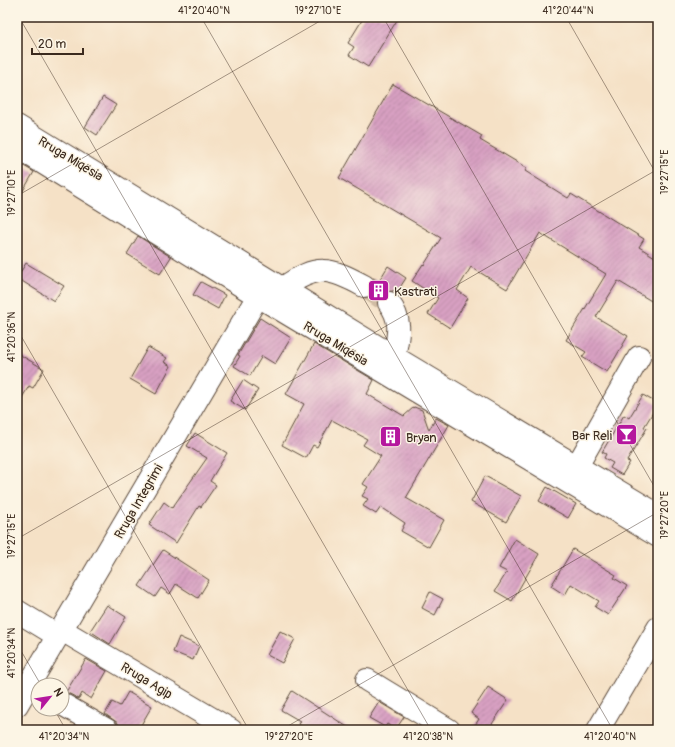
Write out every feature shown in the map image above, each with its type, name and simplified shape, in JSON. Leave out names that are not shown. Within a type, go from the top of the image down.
[{"type":"main road","name":"Rruga Miqësia","points":[[17,126],[394,357],[658,515]]},
{"type":"main road","name":"Rruga Miqësia","points":[[17,146],[258,296],[658,536]]},
{"type":"main road","points":[[283,288],[306,273],[318,271],[329,271],[342,274],[364,286]]},
{"type":"main road","name":"Rruga Integrimi","points":[[39,677],[60,633],[258,296]]},
{"type":"main road","points":[[389,303],[394,309],[399,325],[394,357]]},
{"type":"main road","points":[[577,466],[639,357]]},
{"type":"main road","name":"Rruga Agip","points":[[17,611],[60,633],[231,730]]},
{"type":"main road","points":[[598,730],[658,628]]},
{"type":"main road","points":[[367,680],[449,730]]},
{"type":"main road","name":"Rruga Integrimi","points":[[17,705],[30,691]]},
{"type":"main road","points":[[70,709],[107,730]]},
{"type":"building","points":[[364,17],[399,17],[368,67],[349,55],[354,47],[348,43]]},
{"type":"building","points":[[393,84],[482,136],[480,140],[527,168],[525,171],[568,198],[571,194],[644,239],[639,247],[658,259],[658,305],[618,281],[596,317],[628,336],[607,372],[582,357],[586,352],[566,340],[606,274],[540,233],[507,289],[471,267],[457,290],[468,298],[450,328],[428,314],[438,298],[412,281],[441,238],[339,178]]},
{"type":"building","points":[[103,97],[116,105],[97,135],[85,127]]},
{"type":"building","points":[[17,162],[34,172],[17,201]]},
{"type":"building","points":[[138,236],[171,257],[160,274],[127,254]]},
{"type":"building","points":[[26,263],[64,286],[54,301],[17,278]]},
{"type":"building","points":[[388,266],[406,278],[397,292],[394,290],[382,292],[377,300],[371,296],[375,291],[376,286],[373,278],[379,281]]},
{"type":"building","points":[[201,282],[225,295],[218,309],[193,295]]},
{"type":"building","points":[[260,318],[291,338],[275,364],[262,356],[250,376],[234,366],[240,356],[238,355]]},
{"type":"building","points":[[314,344],[374,380],[367,394],[404,416],[414,407],[422,410],[429,430],[436,418],[449,425],[406,498],[444,520],[429,547],[401,531],[405,523],[381,507],[376,514],[363,506],[368,499],[362,496],[368,487],[363,484],[381,456],[363,445],[367,439],[332,420],[317,447],[313,445],[306,458],[282,445],[304,404],[286,394]]},
{"type":"building","points":[[148,347],[167,358],[164,362],[171,366],[156,394],[130,379]]},
{"type":"building","points":[[17,353],[44,369],[33,388],[29,386],[17,406]]},
{"type":"building","points":[[243,380],[258,390],[245,410],[230,401]]},
{"type":"building","points":[[643,395],[658,404],[644,427],[647,428],[627,461],[630,462],[622,475],[610,468],[613,463],[604,458],[606,454],[602,452],[624,415],[629,418]]},
{"type":"building","points":[[195,433],[227,453],[210,481],[216,485],[201,507],[199,506],[176,543],[149,525],[164,502],[172,508],[207,458],[187,446]]},
{"type":"building","points":[[485,476],[521,496],[506,522],[471,502]]},
{"type":"building","points":[[547,487],[576,504],[568,518],[539,501]]},
{"type":"building","points":[[515,539],[539,554],[512,601],[495,591],[507,572],[499,568]]},
{"type":"building","points":[[573,549],[616,575],[614,578],[627,586],[608,615],[595,607],[599,601],[571,584],[565,595],[551,586]]},
{"type":"building","points":[[163,550],[209,580],[198,598],[176,584],[170,594],[161,588],[155,597],[139,586]]},
{"type":"building","points":[[430,592],[443,599],[435,615],[422,608]]},
{"type":"building","points":[[107,605],[126,617],[110,644],[90,631]]},
{"type":"building","points":[[280,631],[295,639],[282,663],[267,655]]},
{"type":"building","points":[[179,637],[199,646],[193,660],[173,652]]},
{"type":"building","points":[[86,659],[107,671],[91,699],[82,693],[79,699],[70,694],[70,685]]},
{"type":"building","points":[[488,687],[508,700],[488,730],[472,730],[479,719],[471,713]]},
{"type":"building","points":[[292,691],[352,730],[308,730],[298,724],[300,721],[281,710]]},
{"type":"building","points":[[128,692],[152,706],[138,730],[119,730],[118,723],[105,714],[112,702],[120,706]]},
{"type":"building","points":[[379,702],[404,717],[396,729],[387,724],[385,727],[369,718]]},
{"type":"tunnel","points":[[364,286],[389,303]]},
{"type":"place","name":"Kastrati","points":[[379,291]]},
{"type":"place","name":"Bar Reli","points":[[627,435]]},
{"type":"place","name":"Bryan","points":[[390,437]]}]
